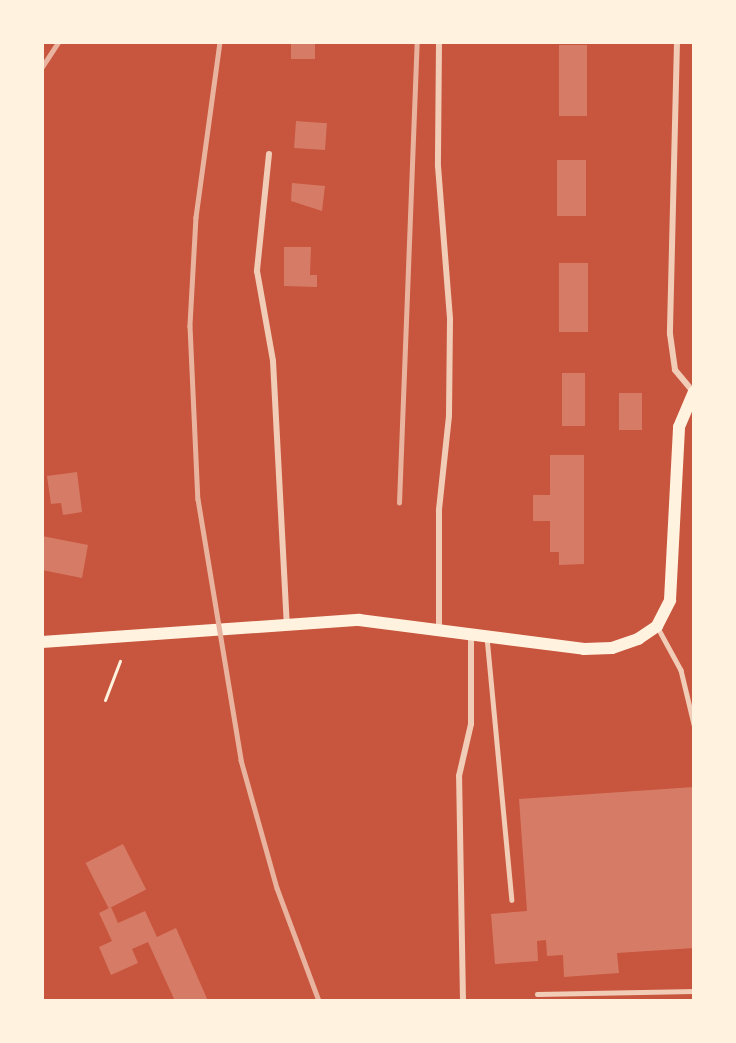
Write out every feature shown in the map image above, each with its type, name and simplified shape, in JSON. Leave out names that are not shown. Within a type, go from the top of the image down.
[{"type":"main road","points":[[42,642],[359,621],[612,648],[657,626],[670,600],[679,427],[694,393]]},
{"type":"street","points":[[439,42],[438,166],[450,320],[449,416],[439,510],[439,628]]},
{"type":"street","points":[[677,42],[670,334],[675,370],[694,393]]},
{"type":"street","points":[[269,154],[257,271],[273,361],[287,624]]},
{"type":"street","points":[[464,1001],[459,776],[471,724],[471,632]]},
{"type":"lane","points":[[657,626],[681,670],[694,724]]},
{"type":"lane","points":[[487,634],[512,900]]},
{"type":"lane","points":[[537,994],[694,991]]},
{"type":"path","points":[[105,700],[120,661]]},
{"type":"building","points":[[291,42],[315,42],[315,59],[291,59]]},
{"type":"building","points":[[559,45],[587,45],[587,116],[559,116]]},
{"type":"building","points":[[296,121],[327,123],[325,150],[294,148]]},
{"type":"building","points":[[557,160],[586,160],[586,216],[557,216]]},
{"type":"building","points":[[292,183],[325,186],[322,211],[291,201]]},
{"type":"building","points":[[284,247],[311,247],[310,275],[317,275],[317,287],[284,286]]},
{"type":"building","points":[[559,263],[588,263],[588,332],[559,332]]},
{"type":"building","points":[[562,373],[585,373],[585,426],[562,426]]},
{"type":"building","points":[[619,393],[642,393],[642,430],[619,430]]},
{"type":"building","points":[[550,455],[584,455],[584,564],[559,565],[559,552],[550,552],[550,521],[533,521],[533,495],[550,495]]},
{"type":"building","points":[[77,472],[82,512],[63,515],[61,503],[51,504],[47,476]]},
{"type":"building","points":[[42,536],[88,545],[82,578],[42,570]]},
{"type":"building","points":[[694,787],[694,948],[617,953],[619,973],[564,977],[563,955],[547,956],[546,940],[537,941],[538,961],[495,964],[491,914],[527,911],[519,799]]},
{"type":"building","points":[[123,844],[146,889],[109,909],[86,863]]},
{"type":"building","points":[[111,907],[118,923],[145,911],[157,937],[176,928],[208,1001],[175,1001],[148,942],[132,949],[138,963],[111,975],[99,947],[112,941],[99,913]]},
{"type":"railway","points":[[42,67],[58,42]]},
{"type":"railway","points":[[220,42],[196,217],[190,326],[198,499],[241,760],[277,888],[319,1001]]},
{"type":"railway","points":[[399,503],[417,42]]}]
